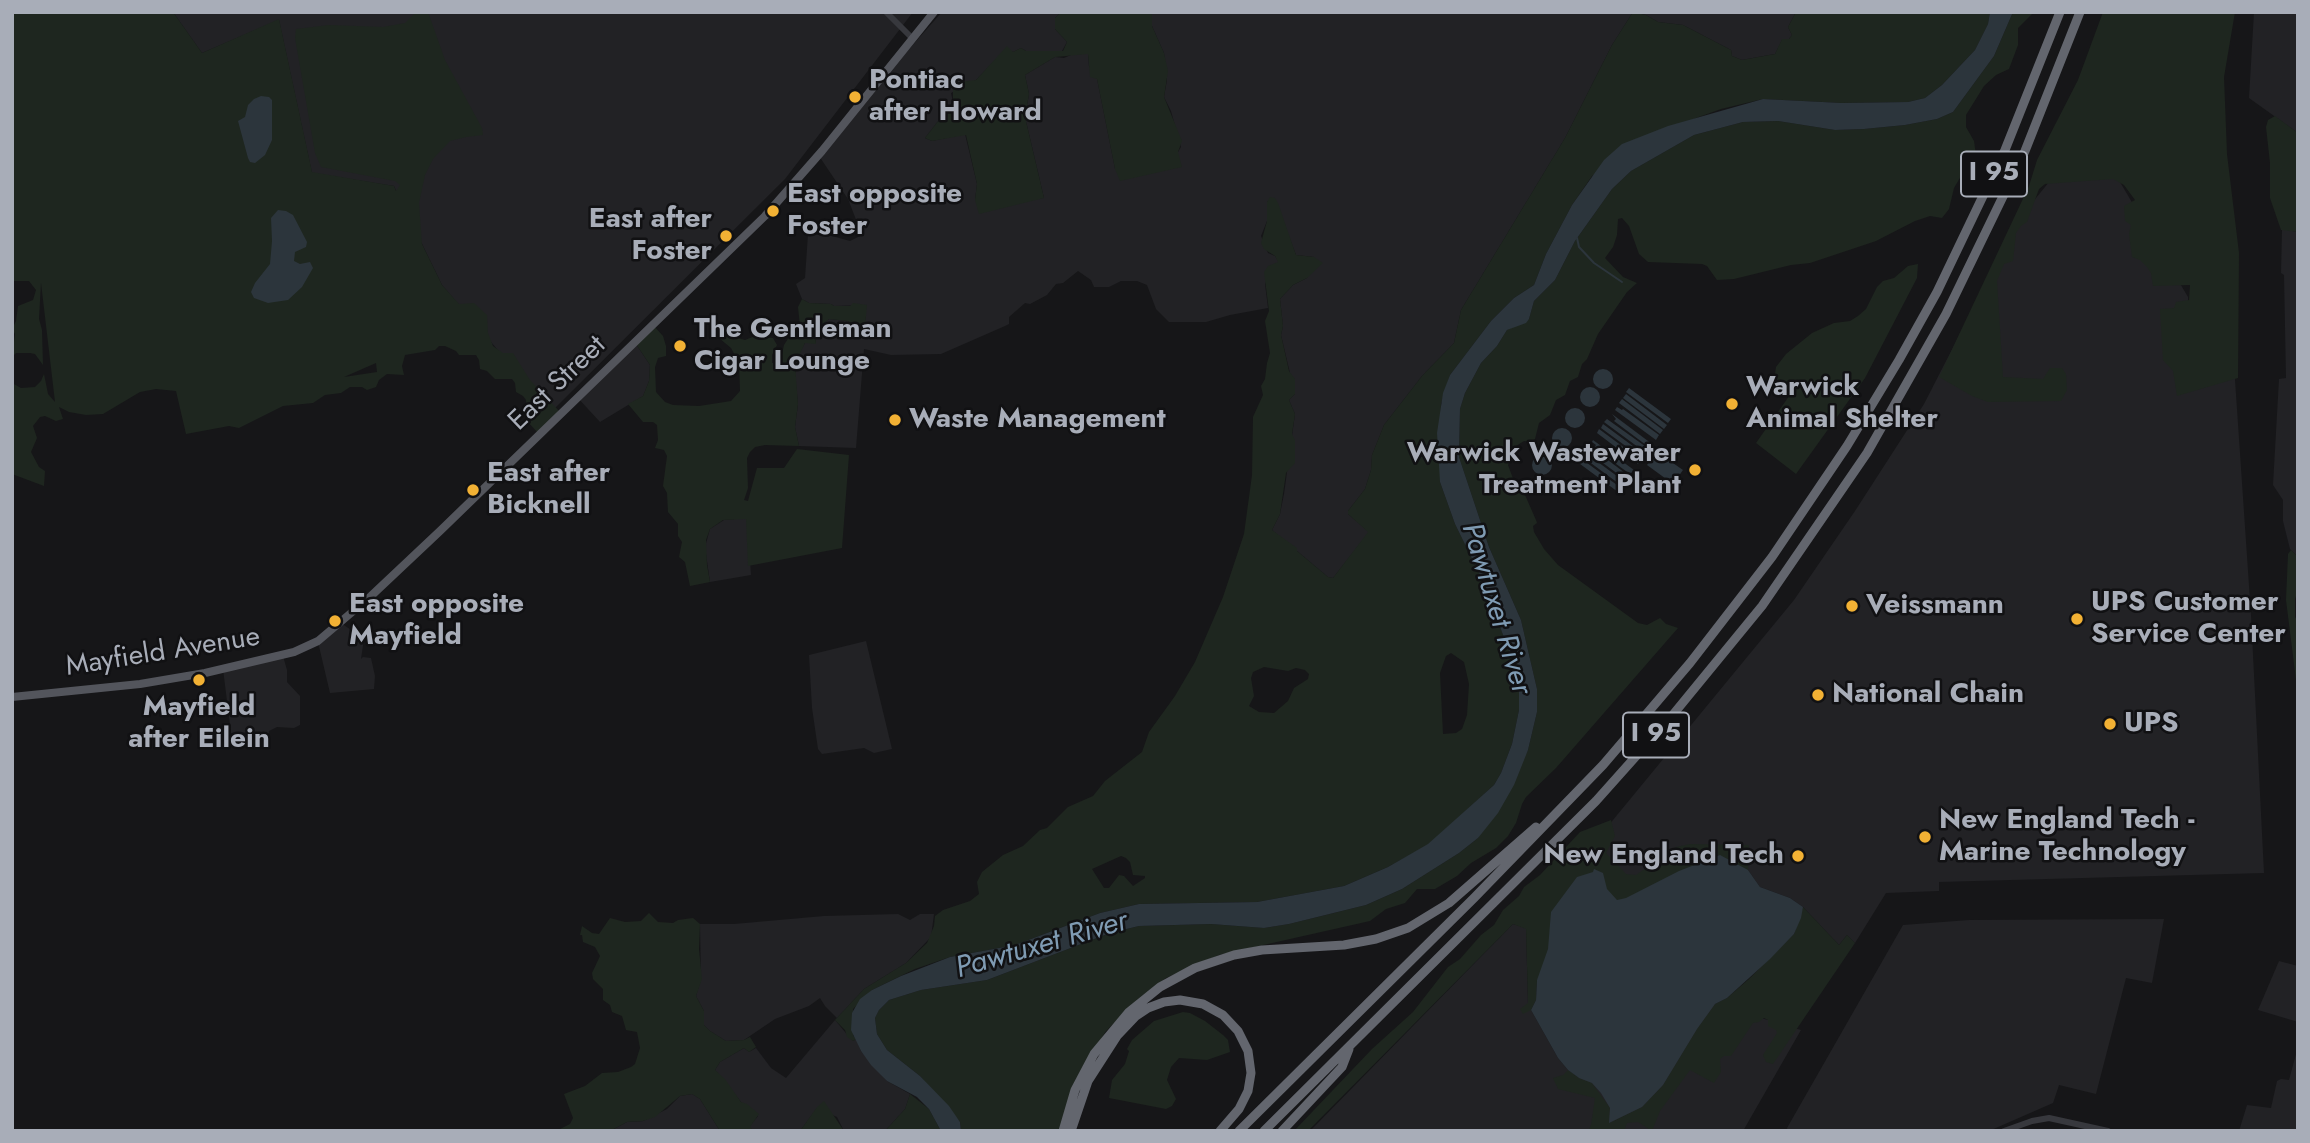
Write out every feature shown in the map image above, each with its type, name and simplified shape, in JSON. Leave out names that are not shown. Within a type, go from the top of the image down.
[{"type":"highway","name":"I 95","points":[[1239,1131],[1580,789],[1655,706],[1732,611],[1791,530],[1864,418],[1927,311],[2019,119],[2060,12]]},
{"type":"highway","name":"I 95","points":[[1265,1131],[1557,841],[1635,759],[1762,606],[1867,453],[1951,304],[2025,151],[2080,12]]},
{"type":"highway","points":[[1063,1131],[1075,1090],[1094,1054],[1129,1012],[1160,987],[1195,968],[1234,955],[1273,949],[1353,944],[1387,936],[1419,923],[1458,896],[1580,789]]},
{"type":"highway","points":[[1070,1131],[1088,1081],[1116,1036],[1148,1008],[1180,1000],[1203,1004],[1223,1015],[1238,1031],[1248,1051],[1251,1073],[1248,1091],[1239,1109],[1220,1131]]},
{"type":"highway","points":[[1282,1131],[1342,1067],[1350,1045]]},
{"type":"main road","name":"East Street","points":[[318,642],[371,596],[486,487],[765,216],[822,151],[934,12]]},
{"type":"main road","name":"Mayfield Avenue","points":[[12,697],[141,684],[205,673],[294,652],[318,642]]},
{"type":"street","points":[[886,12],[912,38]]},
{"type":"street","points":[[2004,1131],[2049,1118],[2108,1131]]},
{"type":"shaded area","points":[[12,12],[173,12],[202,53],[279,19],[312,172],[394,186],[396,191],[400,185],[395,181],[321,167],[315,153],[295,38],[296,29],[329,25],[383,27],[405,23],[416,12],[428,12],[445,60],[482,128],[483,135],[450,141],[433,159],[425,175],[419,203],[422,244],[442,285],[459,304],[474,303],[487,315],[488,333],[493,346],[503,353],[513,353],[530,380],[560,412],[538,433],[527,421],[526,400],[516,392],[512,379],[495,379],[487,371],[480,369],[476,355],[459,355],[445,346],[439,346],[435,350],[405,355],[402,366],[404,375],[387,374],[379,380],[376,387],[367,390],[350,387],[341,393],[325,395],[313,403],[283,406],[239,428],[229,426],[186,434],[176,391],[156,389],[140,392],[103,414],[86,415],[59,407],[63,419],[56,421],[45,416],[40,417],[33,426],[37,438],[31,452],[39,467],[45,471],[44,486],[12,474],[12,383],[21,388],[35,387],[44,374],[48,394],[55,402],[41,283],[39,319],[43,365],[35,354],[16,353],[12,357],[15,334],[12,329],[18,306],[33,300],[36,290],[29,281],[12,281]],"holes":[[[376,363],[377,372],[344,377]]]},
{"type":"shaded area","points":[[173,12],[913,12],[785,179],[551,412],[442,285],[394,186],[312,173],[279,20],[202,53]]},
{"type":"shaded area","points":[[942,12],[1061,12],[1055,18],[1055,29],[1067,42],[1062,51],[1026,51],[1021,48],[1013,52],[1006,49],[976,80],[951,93],[953,102],[925,138],[932,141],[965,134],[977,184],[975,200],[1044,198],[1025,117],[1029,94],[1025,75],[1055,57],[1088,54],[1089,66],[1097,79],[1115,169],[1178,152],[1181,147],[1171,111],[1164,97],[1167,80],[1164,53],[1152,26],[1152,12],[1633,12],[1612,45],[1565,138],[1461,310],[1454,343],[1422,376],[1384,425],[1372,455],[1365,489],[1348,511],[1348,514],[1369,532],[1333,578],[1328,577],[1272,530],[1280,514],[1284,494],[1295,414],[1289,400],[1295,394],[1281,335],[1283,326],[1280,299],[1293,285],[1307,278],[1314,257],[1296,255],[1275,200],[1267,202],[1267,221],[1261,236],[1268,253],[1275,256],[1279,262],[1265,284],[1268,308],[1206,322],[1169,322],[1156,309],[1147,285],[1137,281],[1121,281],[1109,287],[1094,287],[1091,280],[1078,271],[1063,283],[1056,284],[1047,295],[1030,304],[1025,303],[1009,317],[1009,324],[941,354],[891,355],[864,349],[856,448],[799,446],[795,427],[798,404],[795,375],[797,357],[805,343],[816,343],[815,330],[829,319],[848,321],[864,337],[866,305],[834,306],[809,303],[802,299],[796,284],[805,278],[808,234],[850,241],[862,235],[848,199],[819,156],[862,102]]},
{"type":"shaded area","points":[[1061,12],[1152,12],[1152,26],[1164,53],[1168,71],[1164,97],[1182,141],[1178,152],[1182,167],[1120,181],[1115,169],[1097,79],[1090,77],[1088,54],[1055,57],[1025,75],[1029,94],[1025,117],[1044,198],[979,214],[975,200],[977,184],[966,135],[932,141],[925,138],[953,102],[953,83],[976,80],[1007,46],[1013,52],[1021,48],[1026,51],[1063,51],[1067,42],[1055,29],[1055,18]]},
{"type":"shaded area","points":[[1633,12],[1658,22],[1683,25],[1731,50],[1732,56],[1742,60],[1775,54],[1782,39],[1789,39],[1792,35],[1788,27],[1796,12],[1990,12],[1988,24],[1975,50],[1942,85],[1925,98],[1908,102],[1842,103],[1763,99],[1696,118],[1592,176],[1572,205],[1546,254],[1534,285],[1514,298],[1491,321],[1450,375],[1441,404],[1440,482],[1455,524],[1483,580],[1519,678],[1519,710],[1512,744],[1494,785],[1428,845],[1388,867],[1344,886],[1257,902],[1139,904],[1100,913],[1015,945],[950,957],[915,969],[872,990],[853,1009],[853,1035],[856,1039],[853,1041],[847,1037],[845,1030],[835,1020],[864,989],[906,963],[927,943],[935,916],[943,910],[970,901],[979,894],[977,882],[982,872],[1003,855],[1023,846],[1040,830],[1047,828],[1068,807],[1093,796],[1105,781],[1142,752],[1149,732],[1195,662],[1223,597],[1244,534],[1252,475],[1253,417],[1263,395],[1261,386],[1270,353],[1265,321],[1269,311],[1264,272],[1268,266],[1278,262],[1261,243],[1270,197],[1275,198],[1278,203],[1296,255],[1314,257],[1323,263],[1307,278],[1293,285],[1280,299],[1283,326],[1281,335],[1289,371],[1295,379],[1295,394],[1289,400],[1295,414],[1292,434],[1295,440],[1295,463],[1286,473],[1280,514],[1272,530],[1297,548],[1297,551],[1328,577],[1333,578],[1368,532],[1348,511],[1365,489],[1372,455],[1384,425],[1422,376],[1454,343],[1461,310],[1565,138],[1612,45]],"holes":[[[1451,653],[1464,662],[1469,684],[1467,715],[1462,729],[1456,733],[1443,734],[1440,673],[1446,656]],[[1264,667],[1288,671],[1296,668],[1309,674],[1308,679],[1294,688],[1288,701],[1274,713],[1259,712],[1249,706],[1254,696],[1251,678],[1253,672]],[[1121,856],[1130,862],[1133,875],[1145,878],[1133,886],[1124,876],[1119,875],[1109,888],[1104,888],[1092,869]]]},
{"type":"shaded area","points":[[1634,12],[1796,12],[1788,27],[1792,35],[1789,39],[1782,40],[1775,54],[1742,60],[1732,56],[1731,50],[1683,25],[1658,22]]},
{"type":"shaded area","points":[[2013,12],[2034,12],[2018,28],[2018,45],[2009,69],[1996,75],[1984,86],[1966,115],[1966,127],[1974,141],[1976,155],[1967,168],[1962,169],[1949,209],[1942,218],[1930,216],[1915,221],[1876,241],[1810,263],[1717,280],[1707,266],[1702,264],[1648,262],[1639,254],[1629,226],[1622,218],[1618,219],[1613,247],[1605,258],[1623,277],[1637,283],[1627,292],[1598,334],[1578,377],[1570,381],[1565,395],[1556,400],[1550,415],[1539,423],[1535,439],[1516,446],[1508,465],[1515,484],[1525,495],[1536,520],[1534,532],[1558,565],[1638,623],[1647,625],[1660,618],[1666,624],[1678,628],[1556,768],[1526,797],[1508,836],[1457,876],[1435,889],[1417,889],[1405,903],[1386,909],[1370,921],[1219,955],[1166,978],[1138,999],[1106,1031],[1075,1081],[1060,1131],[961,1131],[960,1122],[920,1076],[887,1050],[877,1034],[875,1018],[889,1000],[921,990],[987,980],[1110,933],[1139,926],[1211,924],[1264,928],[1366,905],[1402,889],[1478,838],[1528,750],[1537,712],[1537,689],[1521,620],[1489,547],[1459,457],[1460,409],[1481,363],[1507,330],[1529,319],[1534,301],[1555,280],[1575,241],[1612,189],[1631,171],[1694,135],[1743,122],[1778,121],[1835,130],[1905,125],[1937,119],[1953,112],[1994,56]]},
{"type":"shaded area","points":[[2103,12],[2235,12],[2224,77],[2227,154],[2239,253],[2238,378],[2177,396],[2173,371],[2163,360],[2160,309],[2174,308],[2176,302],[2189,300],[2190,285],[2153,286],[2147,267],[2132,257],[2129,234],[2131,225],[2125,221],[2124,206],[2135,200],[2124,185],[2113,179],[2045,184],[2039,189],[2027,222],[2016,233],[2013,261],[2004,264],[1997,281],[2003,377],[2043,379],[2050,368],[2062,368],[2066,374],[2067,390],[2061,401],[1988,402],[1939,377],[2029,186],[2037,160],[2078,80]]},
{"type":"shaded area","points":[[2254,12],[2298,12],[2298,133],[2249,98]]},
{"type":"shaded area","points":[[2275,116],[2298,133],[2298,232],[2281,230],[2270,198],[2266,127],[2268,120]]},
{"type":"shaded area","points":[[2117,177],[2188,297],[2188,375],[2234,365],[2251,615],[2264,873],[1939,882],[1939,891],[1886,893],[1855,943],[1847,935],[1839,945],[1803,907],[1790,898],[1760,887],[1748,870],[1645,887],[1585,854],[1794,600],[1855,511],[1924,404],[2019,219],[2049,182]]},
{"type":"shaded area","points":[[2282,229],[2298,232],[2298,557],[2290,549],[2283,521],[2283,500],[2273,485],[2279,379],[2286,378],[2284,275],[2281,273]]},
{"type":"shaded area","points":[[1918,264],[1917,278],[1865,378],[1796,474],[1756,443],[1792,392],[1774,380],[1776,367],[1786,354],[1812,333],[1858,316],[1866,309],[1883,281],[1894,278],[1908,266]]},
{"type":"shaded area","points":[[802,299],[809,303],[834,306],[850,306],[853,303],[867,305],[864,338],[848,321],[829,319],[815,330],[816,344],[805,343],[795,364],[798,404],[795,427],[799,446],[755,447],[747,458],[748,488],[744,500],[748,501],[757,468],[784,468],[797,449],[849,455],[842,548],[748,566],[746,519],[723,520],[710,529],[706,540],[710,582],[690,586],[685,562],[679,557],[682,542],[678,536],[678,524],[668,512],[667,493],[663,486],[667,456],[664,450],[655,448],[658,440],[657,425],[643,422],[628,404],[643,396],[649,381],[650,365],[634,341],[653,325],[663,336],[666,356],[658,358],[655,367],[656,392],[665,402],[699,406],[731,401],[740,391],[739,363],[731,348],[719,338],[773,338],[777,345],[772,355],[772,363],[780,363],[784,345],[800,326],[798,307]]},
{"type":"shaded area","points":[[634,341],[650,365],[649,381],[643,396],[600,422],[577,397]]},
{"type":"shaded area","points":[[747,518],[751,575],[710,582],[705,547],[710,529],[724,520]]},
{"type":"shaded area","points":[[2291,550],[2298,557],[2298,590],[2295,599],[2295,617],[2298,621],[2297,688],[2286,600],[2288,554]]},
{"type":"shaded area","points":[[341,623],[364,639],[361,659],[371,658],[375,676],[374,689],[330,693],[318,642]]},
{"type":"shaded area","points":[[866,641],[892,749],[874,753],[864,748],[822,754],[818,749],[812,708],[809,655]]},
{"type":"shaded area","points":[[283,656],[287,682],[300,696],[300,725],[294,728],[277,727],[269,731],[268,738],[255,737],[253,732],[231,733],[223,669]]},
{"type":"shaded area","points":[[1611,820],[1615,836],[1606,853],[1626,874],[1636,875],[1676,847],[1690,844],[1749,845],[1748,870],[1720,856],[1537,980],[1536,1000],[1531,1010],[1523,1014],[1520,1009],[1528,1003],[1526,929],[1513,924],[1308,1131],[1294,1131],[1372,1049],[1413,1012],[1448,967],[1460,959],[1481,935],[1494,925],[1503,910],[1519,896],[1524,887],[1540,875],[1580,832]]},
{"type":"shaded area","points":[[1803,907],[1839,945],[1847,935],[1855,943],[1773,1064],[1766,1062],[1763,1055],[1777,1033],[1768,1026],[1768,1020],[1764,1018],[1753,1023],[1731,1056],[1720,1059],[1721,1072],[1714,1083],[1690,1070],[1660,1111],[1652,1131],[1638,1122],[1627,1123],[1624,1131],[1588,1131],[1595,1098],[1558,1089],[1553,1078],[1568,1070],[1592,1083],[1610,1108],[1609,1123],[1642,1107],[1663,1085],[1715,1004],[1727,998],[1749,979],[1794,934]]},
{"type":"shaded area","points":[[649,913],[658,922],[673,923],[693,918],[700,924],[702,979],[696,996],[704,1011],[704,1025],[726,1041],[750,1037],[756,1047],[749,1052],[744,1048],[720,1062],[715,1070],[741,1102],[759,1114],[750,1127],[754,1131],[720,1131],[700,1099],[692,1094],[680,1096],[655,1117],[627,1122],[610,1131],[556,1131],[570,1124],[573,1118],[564,1094],[585,1086],[602,1073],[618,1072],[631,1067],[635,1064],[640,1048],[637,1032],[626,1030],[622,1016],[612,1012],[610,1005],[603,1000],[603,989],[593,979],[592,973],[600,956],[595,947],[583,942],[580,935],[582,926],[599,934],[610,918],[625,922],[641,921]]},
{"type":"shaded area","points":[[898,914],[910,920],[920,914],[934,914],[931,937],[906,963],[864,989],[837,1018],[820,998],[809,1006],[775,1019],[744,1040],[726,1041],[704,1025],[704,1011],[696,996],[701,979],[700,924]]},
{"type":"shaded area","points":[[2164,919],[2152,983],[2126,978],[2096,1094],[2059,1085],[2053,1103],[1989,1131],[1788,1131],[1787,1128],[1903,925],[1969,920]]},
{"type":"shaded area","points":[[1513,924],[1526,928],[1528,1003],[1531,1010],[1558,1058],[1579,1078],[1715,1004],[1801,1030],[1743,1131],[1310,1131]]},
{"type":"shaded area","points":[[2279,961],[2298,966],[2298,1022],[2258,1010]]},
{"type":"shaded area","points":[[1183,1012],[1205,1021],[1223,1035],[1228,1040],[1230,1052],[1207,1060],[1179,1058],[1171,1067],[1167,1080],[1176,1099],[1172,1106],[1166,1109],[1109,1098],[1112,1080],[1125,1064],[1129,1051],[1127,1049],[1132,1040],[1154,1021]]},
{"type":"shaded area","points":[[835,1020],[853,1041],[856,1039],[861,1051],[887,1081],[910,1094],[905,1109],[885,1131],[844,1131],[837,1117],[817,1108],[800,1131],[754,1131],[749,1127],[758,1116],[741,1102],[715,1070],[720,1062],[744,1048],[749,1052],[756,1048],[771,1068],[786,1078]]},
{"type":"shaded area","points":[[2298,1047],[2298,1131],[2239,1131],[2247,1105],[2271,1108],[2277,1081],[2289,1080]]},
{"type":"shaded area","points":[[692,1094],[700,1099],[720,1131],[610,1131],[627,1122],[643,1121],[667,1109],[680,1096]]},
{"type":"shaded area","points":[[910,1094],[929,1109],[941,1131],[885,1131],[905,1109]]},
{"type":"shaded area","points":[[824,1101],[844,1131],[800,1131],[817,1107]]},
{"type":"water","name":"Pawtuxet River","points":[[1990,12],[2013,12],[1994,56],[1953,112],[1937,119],[1864,129],[1835,130],[1778,121],[1743,122],[1694,135],[1631,171],[1612,189],[1575,241],[1555,280],[1534,301],[1526,323],[1507,330],[1481,363],[1460,409],[1459,457],[1489,547],[1521,620],[1537,689],[1537,712],[1528,750],[1514,785],[1498,813],[1478,838],[1402,889],[1366,905],[1264,928],[1211,924],[1139,926],[1110,933],[987,980],[921,990],[889,1000],[875,1018],[877,1034],[887,1050],[920,1076],[949,1106],[960,1122],[961,1131],[941,1131],[929,1109],[917,1097],[887,1081],[871,1065],[851,1030],[852,1013],[860,999],[901,976],[950,957],[1015,945],[1100,913],[1139,904],[1257,902],[1344,886],[1388,867],[1428,844],[1494,785],[1512,744],[1519,710],[1519,678],[1483,581],[1455,524],[1440,482],[1437,433],[1443,393],[1450,375],[1491,321],[1514,298],[1534,285],[1546,254],[1572,205],[1604,160],[1622,144],[1668,126],[1763,99],[1842,103],[1908,102],[1925,98],[1942,85],[1975,50],[1988,24]]},
{"type":"water","points":[[261,96],[272,100],[272,140],[265,155],[255,163],[248,158],[238,121],[245,117],[248,105]]},
{"type":"water","points":[[278,210],[293,215],[307,242],[306,247],[295,252],[294,261],[300,264],[310,262],[313,268],[302,287],[288,300],[268,303],[254,298],[251,292],[270,264],[271,218]]},
{"type":"water","points":[[1603,369],[1610,372],[1613,379],[1610,386],[1603,389],[1596,386],[1593,379],[1596,372]]},
{"type":"water","points":[[1590,387],[1597,390],[1600,397],[1597,404],[1590,407],[1583,404],[1580,397],[1583,390]]},
{"type":"water","points":[[1629,388],[1671,419],[1668,423],[1626,392]]},
{"type":"water","points":[[1626,394],[1667,425],[1664,429],[1623,398]]},
{"type":"water","points":[[1622,399],[1663,430],[1660,434],[1619,403]]},
{"type":"water","points":[[1617,407],[1659,435],[1656,440],[1615,410]]},
{"type":"water","points":[[1575,408],[1582,411],[1585,418],[1582,425],[1575,428],[1568,425],[1565,418],[1568,411]]},
{"type":"water","points":[[1612,414],[1652,444],[1650,448],[1614,421],[1616,419]]},
{"type":"water","points":[[1607,419],[1649,449],[1646,453],[1604,422]]},
{"type":"water","points":[[1603,424],[1645,455],[1642,458],[1601,428]]},
{"type":"water","points":[[1562,428],[1569,431],[1572,438],[1569,445],[1562,448],[1555,445],[1552,438],[1555,431]]},
{"type":"water","points":[[1599,429],[1641,460],[1638,464],[1597,433]]},
{"type":"water","points":[[1593,440],[1634,470],[1630,474],[1594,448],[1596,445]]},
{"type":"water","points":[[1588,445],[1629,476],[1626,480],[1584,449]]},
{"type":"water","points":[[1583,451],[1625,482],[1622,486],[1580,455]]},
{"type":"water","points":[[1657,452],[1683,470],[1673,484],[1647,465]]},
{"type":"water","points":[[1542,455],[1549,458],[1552,465],[1549,472],[1542,475],[1535,472],[1532,465],[1535,458]]},
{"type":"water","points":[[1579,457],[1621,488],[1618,492],[1576,461]]},
{"type":"water","points":[[1720,855],[1748,870],[1760,887],[1790,898],[1803,907],[1801,918],[1794,934],[1770,959],[1727,998],[1715,1004],[1663,1085],[1642,1107],[1609,1123],[1610,1108],[1601,1093],[1592,1083],[1568,1070],[1558,1058],[1531,1010],[1536,1000],[1537,980],[1548,949],[1551,912],[1577,877],[1593,872],[1594,869],[1603,873],[1607,889],[1617,900]]},
{"type":"waterway","points":[[1577,238],[1579,247],[1594,263],[1622,282]]},
{"type":"place","name":"Pontiac after Howard","points":[[855,97]]},
{"type":"place","name":"East opposite Foster","points":[[773,211]]},
{"type":"place","name":"East after Foster","points":[[726,236]]},
{"type":"place","name":"The Gentleman Cigar Lounge","points":[[680,346]]},
{"type":"place","name":"Warwick Animal Shelter","points":[[1732,404]]},
{"type":"place","name":"Waste Management","points":[[895,420]]},
{"type":"place","name":"Warwick Wastewater Treatment Plant","points":[[1695,470]]},
{"type":"place","name":"East after Bicknell","points":[[473,490]]},
{"type":"place","name":"Veissmann","points":[[1852,606]]},
{"type":"place","name":"UPS Customer Service Center","points":[[2077,619]]},
{"type":"place","name":"East opposite Mayfield","points":[[335,621]]},
{"type":"place","name":"Mayfield after Eilein","points":[[199,680]]},
{"type":"place","name":"National Chain","points":[[1818,695]]},
{"type":"place","name":"UPS","points":[[2110,724]]},
{"type":"place","name":"New England Tech - Marine Technology","points":[[1925,837]]},
{"type":"place","name":"New England Tech","points":[[1798,856]]}]
